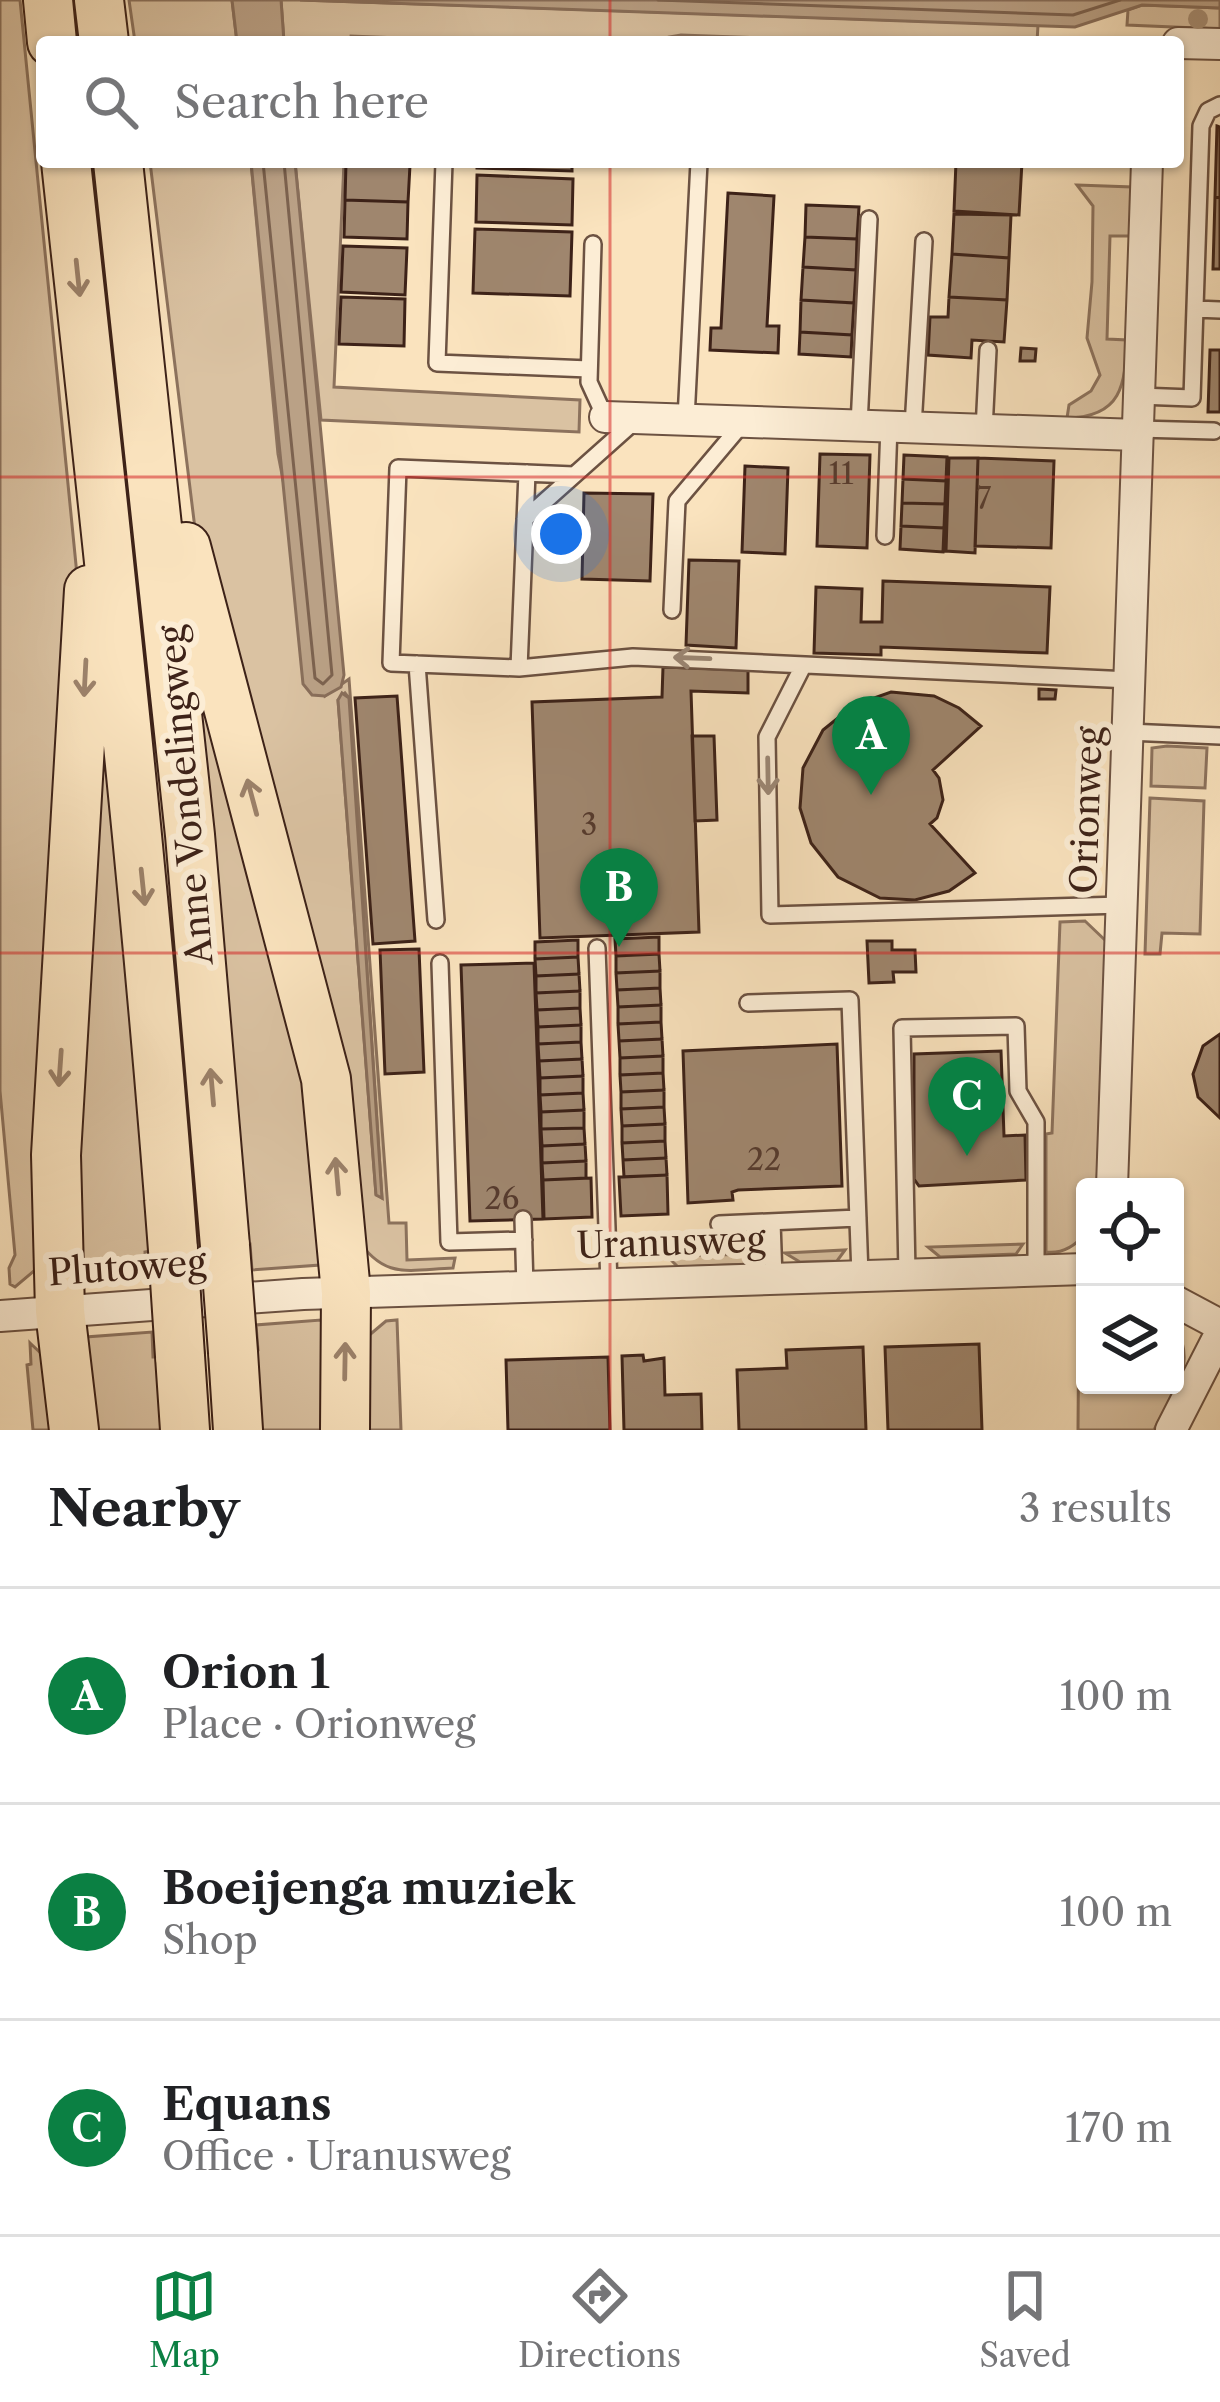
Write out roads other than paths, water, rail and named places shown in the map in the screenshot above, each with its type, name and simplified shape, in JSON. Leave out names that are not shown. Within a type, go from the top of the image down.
[{"type":"main road","points":[[48,0],[51,36]]},
{"type":"main road","points":[[99,0],[103,36]]},
{"type":"main road","name":"Anne Vondelingweg","points":[[67,168],[154,992],[185,1430]]},
{"type":"main road","name":"Anne Vondelingweg","points":[[119,168],[190,835],[238,1430]]},
{"type":"main road","points":[[154,477],[191,559],[203,622],[316,1031],[332,1122],[346,1293],[345,1430]]},
{"type":"main road","points":[[74,1430],[60,1311],[58,1103],[87,614],[100,478]]},
{"type":"street","points":[[1184,43],[1220,44]]},
{"type":"street","name":"Orionweg","points":[[1112,1178],[1148,168]]},
{"type":"street","points":[[605,417],[1138,432]]},
{"type":"street","name":"Uranusweg","points":[[260,1297],[1076,1269]]},
{"type":"street","name":"Plutoweg","points":[[0,1316],[260,1297]]},
{"type":"street","points":[[1184,1306],[1220,1325]]},
{"type":"street","points":[[1171,1430],[1220,1334]]},
{"type":"lane","points":[[1139,397],[1192,398],[1201,127],[1208,111],[1220,105]]},
{"type":"lane","points":[[444,168],[437,363],[589,369]]},
{"type":"lane","points":[[686,419],[699,168]]},
{"type":"lane","points":[[869,219],[887,426],[884,536]]},
{"type":"lane","points":[[887,426],[924,241]]},
{"type":"lane","points":[[593,244],[589,382],[605,417]]},
{"type":"lane","points":[[1195,309],[1220,310]]},
{"type":"lane","points":[[984,430],[988,350]]},
{"type":"lane","points":[[525,519],[638,418]]},
{"type":"lane","points":[[672,610],[677,501],[744,422]]},
{"type":"lane","points":[[1138,432],[1214,431]]},
{"type":"lane","points":[[574,475],[398,468],[391,663],[519,668],[633,657],[1130,680]]},
{"type":"lane","points":[[519,668],[526,473]]},
{"type":"lane","points":[[417,664],[436,920]]},
{"type":"lane","points":[[802,668],[767,737],[770,915],[1122,905]]},
{"type":"lane","points":[[1128,732],[1220,736]]},
{"type":"lane","points":[[597,948],[609,1284]]},
{"type":"lane","points":[[440,963],[449,1242],[524,1240]]},
{"type":"lane","points":[[748,1003],[850,1000],[860,1275]]},
{"type":"lane","points":[[907,1274],[902,1028],[1016,1026],[1018,1091],[1036,1122],[1036,1269]]},
{"type":"lane","points":[[719,1224],[858,1218]]},
{"type":"lane","points":[[523,1220],[526,1287]]},
{"type":"lane","points":[[772,1222],[774,1278]]},
{"type":"water","points":[[232,0],[281,0],[284,36],[236,36]]},
{"type":"water","points":[[300,0],[1220,0],[1220,8],[1142,5],[1075,27]]},
{"type":"water","points":[[252,168],[296,168],[344,675],[341,687],[325,696],[312,695],[303,684]]},
{"type":"water","points":[[342,693],[349,698],[382,1198],[376,1195],[338,700]]},
{"type":"place","name":"Orion 1","points":[[871,795]]},
{"type":"place","name":"Boeijenga muziek","points":[[619,947]]},
{"type":"place","name":"Equans","points":[[967,1156]]}]
